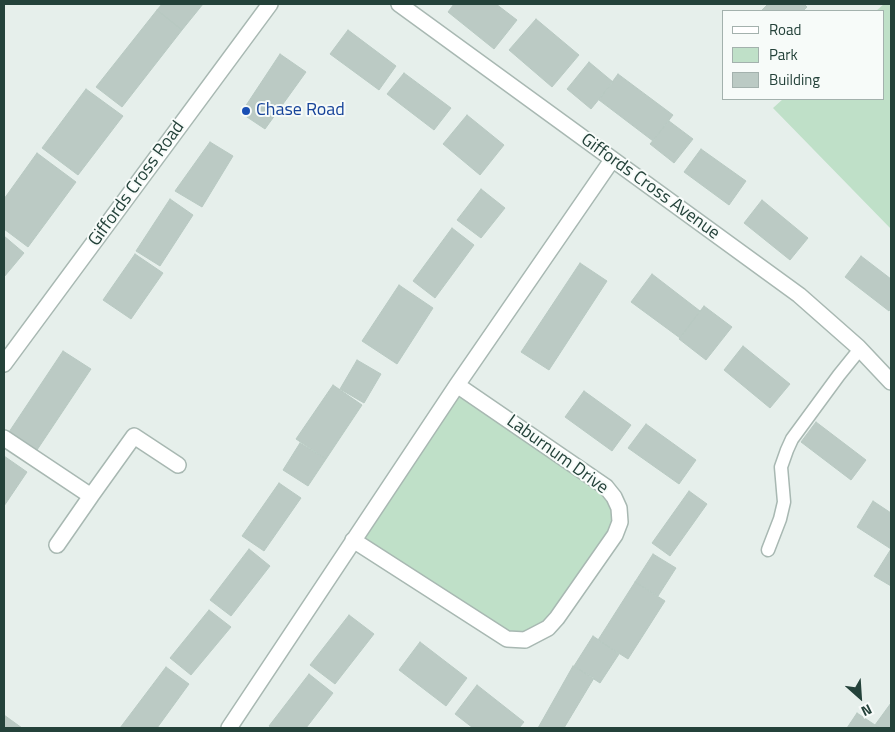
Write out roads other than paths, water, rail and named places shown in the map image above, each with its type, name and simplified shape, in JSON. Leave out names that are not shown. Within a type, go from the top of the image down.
[{"type":"street","name":"Giffords Cross Road","points":[[4,364],[270,4]]},
{"type":"street","name":"Giffords Cross Avenue","points":[[399,4],[799,295],[860,349],[891,382]]},
{"type":"street","points":[[229,728],[457,385],[612,160]]},
{"type":"street","name":"Laburnum Drive","points":[[353,540],[507,639],[525,640],[548,628],[557,618],[615,535],[620,522],[619,508],[614,496],[606,487],[457,385]]},
{"type":"street","points":[[58,545],[134,436],[178,465]]},
{"type":"street","points":[[4,438],[91,496]]},
{"type":"lane","points":[[768,550],[780,519],[784,502],[781,467],[792,439],[860,349]]},
{"type":"place","name":"Chase Road","points":[[246,111]]}]
